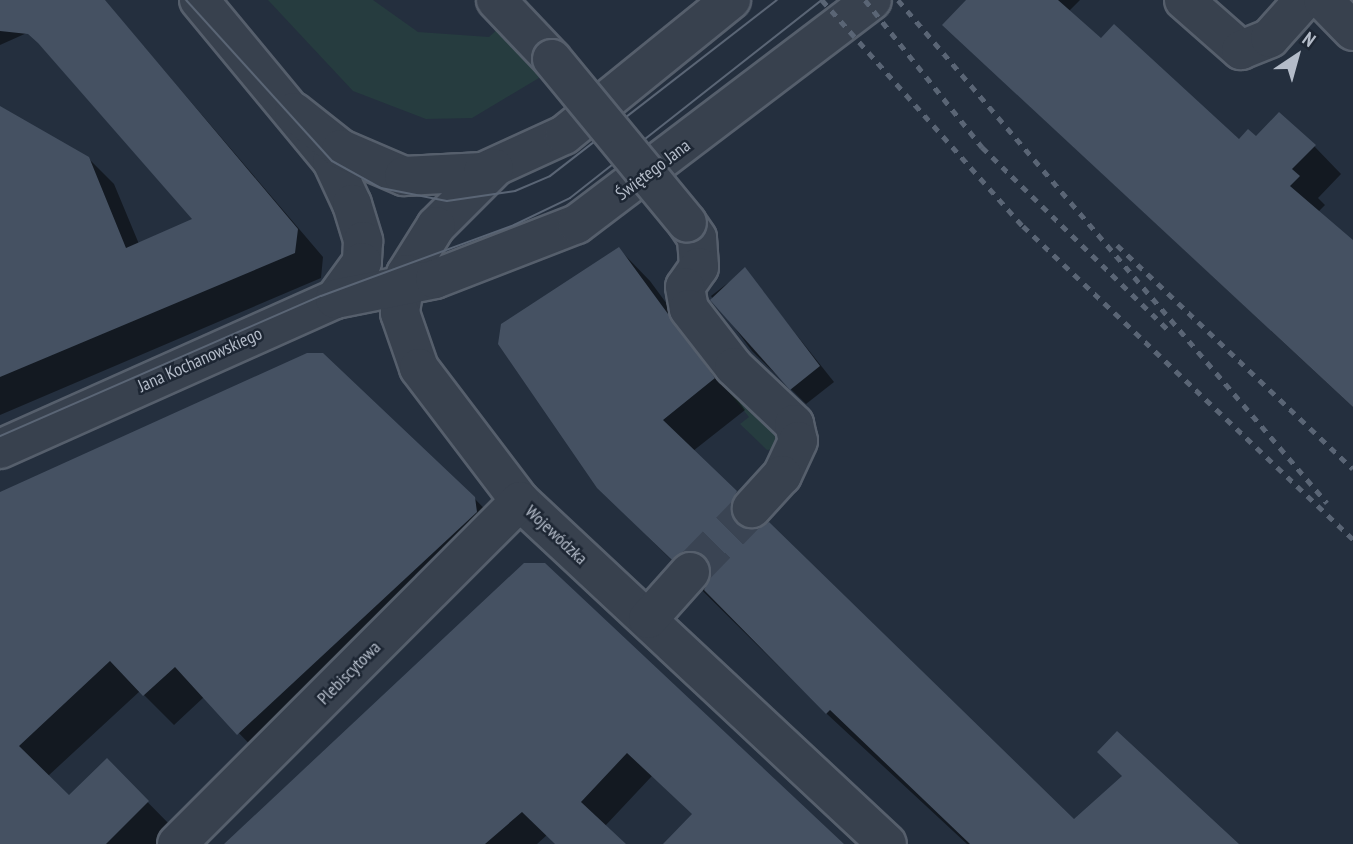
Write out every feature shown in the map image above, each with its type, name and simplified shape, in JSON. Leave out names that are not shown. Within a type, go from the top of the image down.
[{"type":"street","points":[[199,0],[295,112],[332,161],[361,225],[362,262],[335,299]]},
{"type":"street","points":[[496,0],[552,59],[688,223],[697,238],[699,267],[685,287],[690,309],[734,367],[794,424],[798,441],[782,475],[752,508]]},
{"type":"street","points":[[295,112],[341,149],[404,176],[443,178],[494,168],[564,135],[731,0]]},
{"type":"street","name":"Świętego Jana","points":[[404,286],[577,224],[872,0]]},
{"type":"street","points":[[1184,0],[1241,50],[1270,38],[1304,0]]},
{"type":"street","points":[[1323,0],[1353,31]]},
{"type":"street","name":"Wojewódzka","points":[[494,168],[421,245],[404,286],[400,313],[419,368],[520,501],[887,844]]},
{"type":"street","name":"Jana Kochanowskiego","points":[[0,449],[335,299],[404,286]]},
{"type":"street","name":"Plebiscytowa","points":[[177,844],[520,501]]},
{"type":"street","points":[[648,619],[690,572]]},
{"type":"green space","points":[[268,0],[373,0],[418,32],[489,37],[501,26],[549,72],[472,118],[426,119],[353,91]]},
{"type":"green space","points":[[733,383],[775,414],[781,441],[774,449],[767,450],[740,424],[749,417],[727,390]]},
{"type":"building","points":[[0,0],[105,0],[298,229],[295,253],[0,377],[0,106],[89,157],[126,248],[192,219],[38,43],[28,34],[0,31]]},
{"type":"building","points":[[966,0],[1058,0],[1101,38],[1114,24],[1239,139],[1248,129],[1256,136],[1279,112],[1316,145],[1292,169],[1300,176],[1290,186],[1353,240],[1353,407],[942,25]]},
{"type":"building","points":[[619,247],[715,378],[663,420],[737,491],[731,504],[737,524],[758,529],[769,522],[1074,819],[1122,776],[1097,752],[1117,731],[1239,844],[970,844],[830,710],[826,714],[704,590],[711,576],[705,556],[684,551],[672,560],[597,488],[498,344],[501,324]]},
{"type":"building","points":[[745,267],[820,366],[790,390],[710,300]]},
{"type":"building","points":[[307,353],[323,353],[475,497],[477,512],[237,735],[175,667],[143,696],[110,661],[19,746],[69,795],[107,758],[149,801],[106,844],[0,844],[0,492]]},
{"type":"building","points":[[524,563],[545,563],[844,844],[663,844],[692,814],[627,753],[581,802],[626,844],[555,844],[522,812],[485,844],[224,844]]},
{"type":"tunnel","points":[[690,572],[752,508]]},
{"type":"tram line","points":[[186,0],[332,161],[381,188],[447,201],[515,191],[550,176],[777,0]]},
{"type":"tram line","points":[[0,436],[321,296],[514,225],[570,198],[822,0]]},
{"type":"railway","points":[[822,0],[1023,226],[1353,539]]},
{"type":"railway","points":[[865,0],[982,147],[1169,331]]},
{"type":"railway","points":[[898,0],[1327,503]]},
{"type":"railway","points":[[1117,245],[1353,469]]}]
